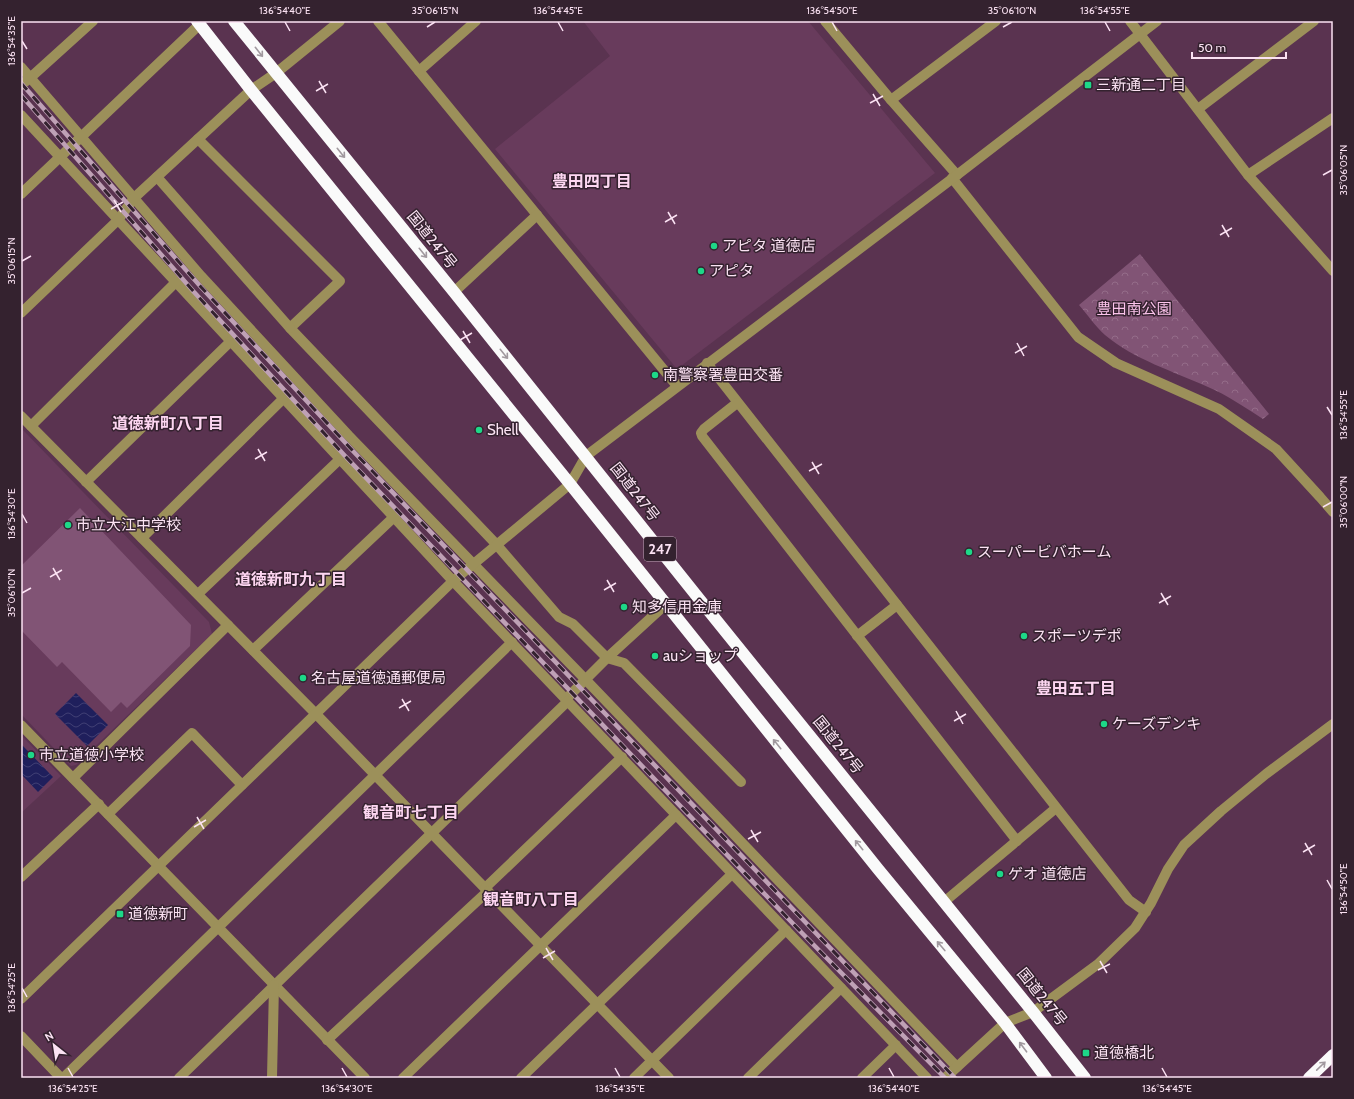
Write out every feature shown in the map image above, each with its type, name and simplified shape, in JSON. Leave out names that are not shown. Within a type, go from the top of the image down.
[{"type":"highway","name":"国道247号","points":[[234,21],[454,292],[1085,1078]]},
{"type":"highway","name":"247","points":[[198,23],[878,869],[1005,1023],[1046,1078]]},
{"type":"highway","points":[[1309,1078],[1333,1055]]},
{"type":"street","points":[[21,85],[93,21]]},
{"type":"street","points":[[21,313],[118,220],[134,198],[251,90],[276,73],[340,21]]},
{"type":"street","points":[[378,21],[677,386]]},
{"type":"street","points":[[419,71],[476,21]]},
{"type":"street","points":[[825,21],[955,176],[1078,337],[1116,363],[1219,409],[1276,448],[1333,512]]},
{"type":"street","points":[[891,100],[996,21]]},
{"type":"street","points":[[1130,21],[1248,175],[1333,271]]},
{"type":"street","points":[[21,999],[453,581],[570,484],[586,456],[1157,21]]},
{"type":"street","points":[[1198,109],[1314,21]]},
{"type":"street","points":[[21,194],[59,156],[81,138],[198,23]]},
{"type":"street","points":[[21,67],[201,276],[349,436],[957,1067]]},
{"type":"street","points":[[21,115],[453,581],[927,1078]]},
{"type":"street","points":[[1248,175],[1333,118]]},
{"type":"street","points":[[198,139],[340,282],[290,328]]},
{"type":"street","points":[[157,177],[290,328],[496,544],[559,617],[573,624],[607,658],[624,663],[741,782]]},
{"type":"street","points":[[454,292],[537,215]]},
{"type":"street","points":[[31,426],[176,282]]},
{"type":"street","points":[[86,482],[231,341]]},
{"type":"street","points":[[707,363],[1129,900],[1146,912]]},
{"type":"street","points":[[142,538],[284,398]]},
{"type":"street","points":[[738,403],[704,429],[701,433],[702,436],[1017,841]]},
{"type":"street","points":[[21,416],[376,775],[669,1078]]},
{"type":"street","points":[[198,594],[340,459]]},
{"type":"street","points":[[253,650],[394,517]]},
{"type":"street","points":[[179,1078],[567,700],[584,679],[666,604]]},
{"type":"street","points":[[858,636],[897,606]]},
{"type":"street","points":[[73,778],[228,625]]},
{"type":"street","points":[[21,1036],[62,1078],[512,642]]},
{"type":"street","points":[[945,1078],[1005,1023],[1033,1012],[1098,964],[1135,928],[1146,912],[1168,869],[1184,845],[1221,811],[1260,779],[1333,724]]},
{"type":"street","points":[[21,725],[365,1078]]},
{"type":"street","points":[[108,814],[192,733],[242,785]]},
{"type":"street","points":[[327,1040],[622,757]]},
{"type":"street","points":[[21,877],[99,804]]},
{"type":"street","points":[[944,902],[1056,808]]},
{"type":"street","points":[[404,1078],[676,815]]},
{"type":"street","points":[[521,1078],[732,874]]},
{"type":"street","points":[[634,1078],[786,930]]},
{"type":"street","points":[[272,1078],[274,985]]},
{"type":"street","points":[[748,1078],[841,988]]},
{"type":"street","points":[[862,1078],[896,1046]]},
{"type":"shaded area","name":"アピタ","points":[[583,21],[808,21],[935,173],[677,369],[495,149],[610,56]]},
{"type":"shaded area","name":"市立大江中学校","points":[[21,428],[209,622],[212,634],[76,765],[71,766],[21,714]]},
{"type":"shaded area","name":"市立道徳小学校","points":[[21,735],[61,776],[21,813]]},
{"type":"green space","name":"豊田南公園","points":[[1140,254],[1269,414],[1263,419],[1215,390],[1142,358],[1117,344],[1094,324],[1079,305]]},
{"type":"green space","points":[[80,508],[191,625],[190,646],[127,708],[121,702],[111,712],[62,662],[57,667],[21,630],[21,566]]},
{"type":"water","points":[[76,693],[108,725],[87,746],[55,714]]},
{"type":"water","points":[[21,744],[53,777],[38,792],[21,774]]},
{"type":"railway","points":[[21,83],[201,287],[353,451],[955,1078]]},
{"type":"railway","points":[[21,95],[194,292],[346,457],[801,932],[945,1078]]},
{"type":"place","name":"三新通二丁目","points":[[1088,85]]},
{"type":"place","name":"アピタ 道徳店","points":[[714,246]]},
{"type":"place","name":"アピタ","points":[[701,271]]},
{"type":"place","name":"南警察署豊田交番","points":[[655,375]]},
{"type":"place","name":"Shell","points":[[479,430]]},
{"type":"place","name":"市立大江中学校","points":[[68,525]]},
{"type":"place","name":"スーパービバホーム","points":[[969,552]]},
{"type":"place","name":"知多信用金庫","points":[[624,607]]},
{"type":"place","name":"スポーツデポ","points":[[1024,636]]},
{"type":"place","name":"auショップ","points":[[655,656]]},
{"type":"place","name":"名古屋道徳通郵便局","points":[[303,678]]},
{"type":"place","name":"ケーズデンキ","points":[[1104,724]]},
{"type":"place","name":"市立道徳小学校","points":[[31,755]]},
{"type":"place","name":"ゲオ 道徳店","points":[[1000,874]]},
{"type":"place","name":"道徳新町","points":[[120,914]]},
{"type":"place","name":"道徳橋北","points":[[1086,1053]]},
{"type":"district","name":"豊田四丁目","points":[[592,181]]},
{"type":"district","name":"道徳新町八丁目","points":[[168,423]]},
{"type":"district","name":"道徳新町九丁目","points":[[291,579]]},
{"type":"district","name":"豊田五丁目","points":[[1076,688]]},
{"type":"district","name":"観音町七丁目","points":[[411,812]]},
{"type":"district","name":"観音町八丁目","points":[[531,899]]}]
